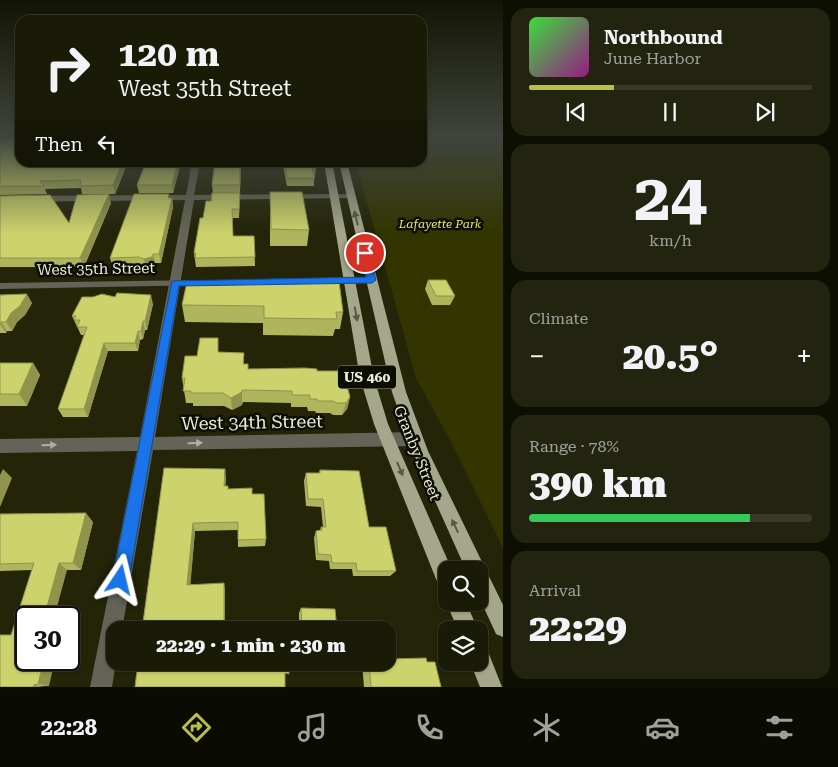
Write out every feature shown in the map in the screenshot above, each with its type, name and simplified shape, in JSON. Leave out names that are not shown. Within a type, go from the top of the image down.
[{"type":"main road","name":"Granby Street","points":[[329,169],[368,378],[388,440],[438,561]]},
{"type":"main road","name":"Granby Street","points":[[345,169],[393,371],[415,439],[472,561]]},
{"type":"main road","points":[[488,595],[503,627]]},
{"type":"main road","points":[[485,671],[492,687]]},
{"type":"street","points":[[101,687],[195,169]]},
{"type":"street","points":[[0,199],[351,196]]},
{"type":"street","points":[[304,281],[372,280]]},
{"type":"street","name":"West 35th Street","points":[[0,286],[216,283]]},
{"type":"street","name":"West 34th Street","points":[[0,446],[415,439]]},
{"type":"green space","name":"Lafayette Park","points":[[358,169],[503,169],[503,548],[450,440],[416,378]]},
{"type":"building","points":[[0,169],[120,169],[113,185],[80,186],[81,180],[40,181],[44,186],[0,186]]},
{"type":"building","points":[[143,169],[176,169],[172,185],[137,185]]},
{"type":"building","points":[[214,169],[240,169],[240,185],[212,185]]},
{"type":"building","points":[[285,169],[312,169],[315,178],[287,178]]},
{"type":"building","points":[[270,192],[302,192],[309,230],[271,229]]},
{"type":"building","points":[[212,193],[240,193],[239,209],[232,209],[233,236],[254,236],[255,257],[195,258],[196,253],[194,253],[200,218],[203,218],[206,201],[211,201]]},
{"type":"building","points":[[109,194],[80,258],[0,258],[0,196],[50,195],[69,223],[77,195]]},
{"type":"building","points":[[134,194],[169,194],[168,198],[172,198],[159,254],[153,254],[152,257],[144,259],[139,257],[110,258]]},
{"type":"building","points":[[428,280],[446,280],[455,296],[436,296]]},
{"type":"building","points":[[339,281],[343,312],[336,312],[337,319],[264,318],[264,306],[182,305],[187,282]]},
{"type":"building","points":[[117,293],[151,295],[145,321],[143,321],[141,331],[138,331],[135,343],[104,343],[84,409],[58,409],[87,327],[77,327],[80,320],[74,320],[76,316],[72,316],[82,297],[93,297],[102,294],[115,297]]},
{"type":"building","points":[[27,294],[20,306],[11,313],[6,322],[1,322],[0,324],[0,295]]},
{"type":"building","points":[[200,338],[218,338],[218,352],[244,353],[243,364],[248,364],[248,369],[305,368],[317,369],[317,371],[343,371],[350,397],[346,403],[337,403],[310,399],[310,395],[292,395],[292,391],[242,390],[242,392],[231,398],[223,393],[191,393],[191,391],[183,391],[185,378],[182,378],[185,356],[197,356]]},
{"type":"building","points":[[0,363],[33,363],[19,394],[0,394]]},
{"type":"building","points":[[164,468],[225,469],[224,486],[228,486],[228,489],[252,488],[252,494],[264,494],[266,539],[238,540],[238,522],[193,523],[187,585],[224,583],[224,621],[143,621]]},
{"type":"building","points":[[320,470],[359,471],[369,527],[386,527],[396,571],[357,571],[356,563],[332,563],[331,555],[318,554],[316,531],[322,530],[321,527],[326,527],[323,499],[308,499],[306,473],[320,473]]},
{"type":"building","points":[[86,513],[73,563],[59,563],[47,606],[20,606],[34,563],[0,564],[0,514]]},
{"type":"building","points":[[301,608],[335,609],[336,621],[302,621]]},
{"type":"building","points":[[15,622],[15,671],[41,671],[38,684],[33,687],[0,687],[0,635],[11,635]]},
{"type":"building","points":[[426,658],[427,662],[435,662],[441,687],[371,687],[370,671],[396,671],[396,659]]},
{"type":"building","points":[[137,671],[289,671],[289,674],[285,673],[285,687],[135,687]]},
{"type":"route","points":[[120,580],[175,283],[372,280],[365,253]]}]
